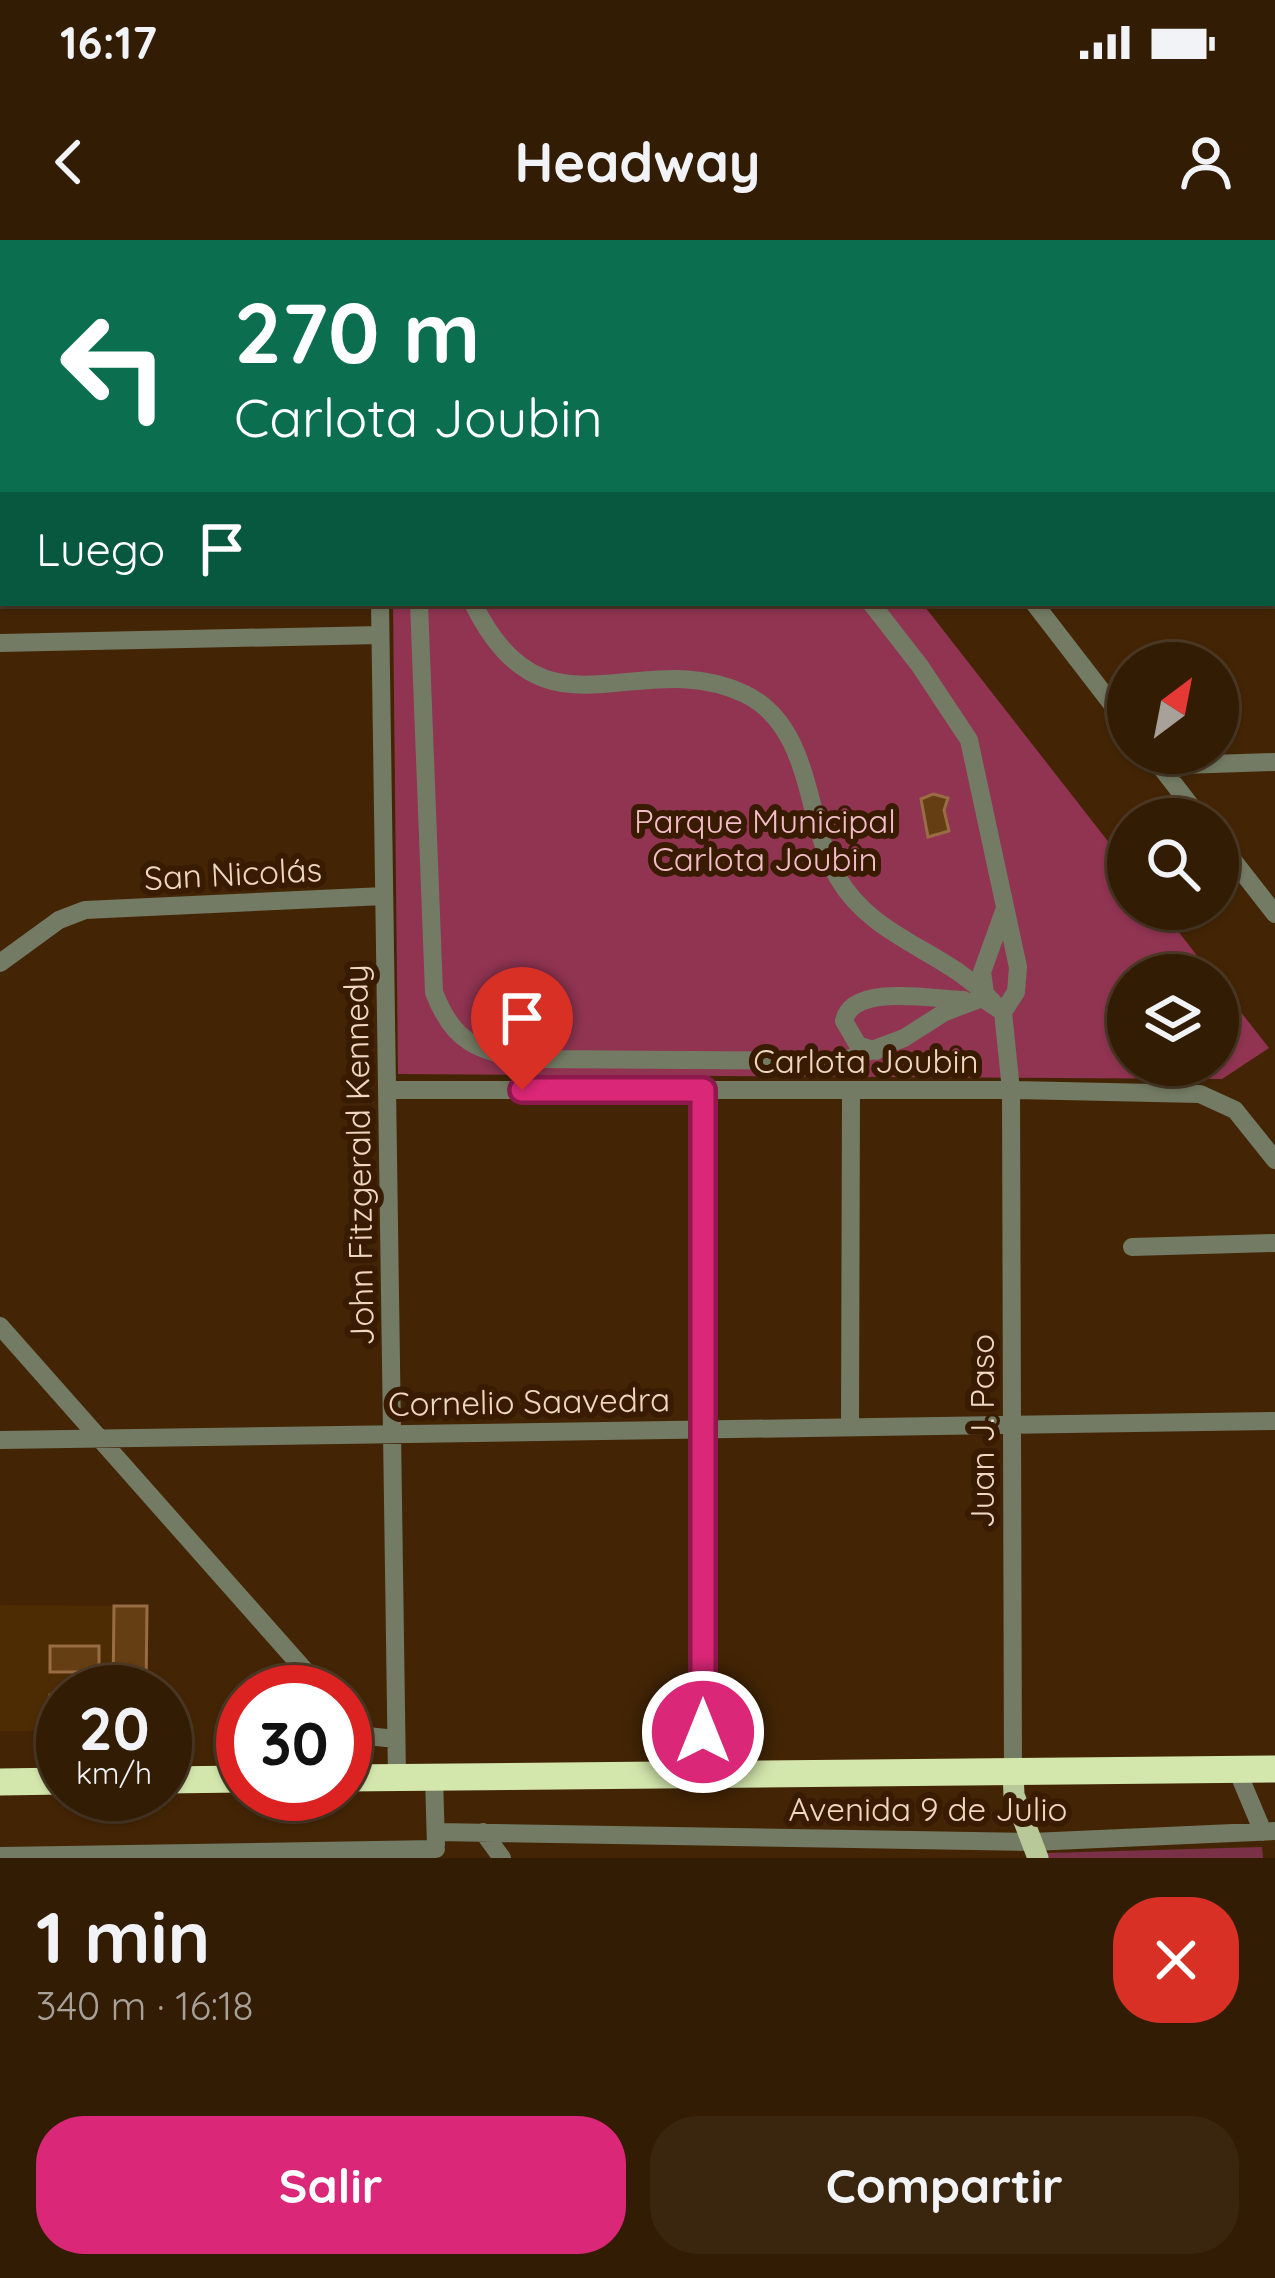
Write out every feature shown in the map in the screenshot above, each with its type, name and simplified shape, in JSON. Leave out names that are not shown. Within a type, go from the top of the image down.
[{"type":"highway","points":[[372,1778],[1275,1769]]},
{"type":"highway","points":[[0,1782],[36,1781]]},
{"type":"main road","points":[[1012,1772],[1014,1796],[1035,1850]]},
{"type":"street","name":"John Fitzgerald Kennedy","points":[[380,606],[397,1778]]},
{"type":"street","points":[[419,606],[434,992],[446,1022],[463,1039],[493,1054],[530,1059],[843,1061],[1016,992],[1018,967],[969,740],[873,606]]},
{"type":"street","points":[[474,606],[489,637],[534,676],[568,686],[703,682],[749,696],[775,719],[794,749],[836,875],[856,902],[902,941],[958,970],[988,1002]]},
{"type":"street","points":[[1036,606],[1107,698]]},
{"type":"street","points":[[0,643],[380,635]]},
{"type":"street","points":[[1185,798],[1167,775],[1182,765],[1275,762]]},
{"type":"street","points":[[1239,868],[1275,914]]},
{"type":"street","name":"San Nicolás","points":[[0,963],[59,920],[86,910],[384,896]]},
{"type":"street","points":[[988,1002],[982,972],[1006,906]]},
{"type":"street","points":[[876,1051],[858,1045],[844,1022],[846,1011],[869,996],[988,1002]]},
{"type":"street","name":"Juan J. Paso","points":[[988,1002],[1011,1090],[1012,1772]]},
{"type":"street","name":"Carlota Joubin","points":[[387,1090],[1200,1094],[1235,1110],[1275,1160]]},
{"type":"street","points":[[703,1090],[703,1775]]},
{"type":"street","points":[[850,1426],[851,1090]]},
{"type":"street","points":[[1132,1247],[1275,1243]]},
{"type":"street","points":[[0,1327],[301,1665]]},
{"type":"street","name":"Cornelio Saavedra","points":[[0,1440],[1275,1421]]},
{"type":"street","points":[[372,1737],[396,1739]]},
{"type":"street","points":[[1237,1770],[1269,1832]]},
{"type":"street","points":[[434,1778],[436,1846]]},
{"type":"street","points":[[483,1832],[502,1858]]},
{"type":"street","name":"Avenida 9 de Julio","points":[[0,1856],[436,1846],[483,1832],[1035,1850],[1269,1832]]},
{"type":"shaded area","points":[[0,1605],[147,1606],[146,1665],[36,1665],[36,1731],[0,1731]]},
{"type":"shaded area","points":[[1262,1847],[1263,1858],[1048,1858],[1047,1853]]},
{"type":"green space","name":"Parque Municipal Carlota Joubin","points":[[393,606],[924,606],[1107,840],[1107,930],[1177,930],[1196,954],[1107,954],[1107,1078],[398,1074]]},
{"type":"green space","name":"Parque Municipal Carlota Joubin","points":[[1239,1010],[1269,1048],[1239,1068]]},
{"type":"building","points":[[933,794],[948,798],[944,810],[949,831],[928,837],[921,799]]},
{"type":"building","points":[[114,1606],[147,1606],[146,1665],[113,1665]]},
{"type":"building","points":[[50,1646],[99,1646],[99,1665],[50,1665]]},
{"type":"route","points":[[522,1090],[703,1090],[703,1732]]}]
